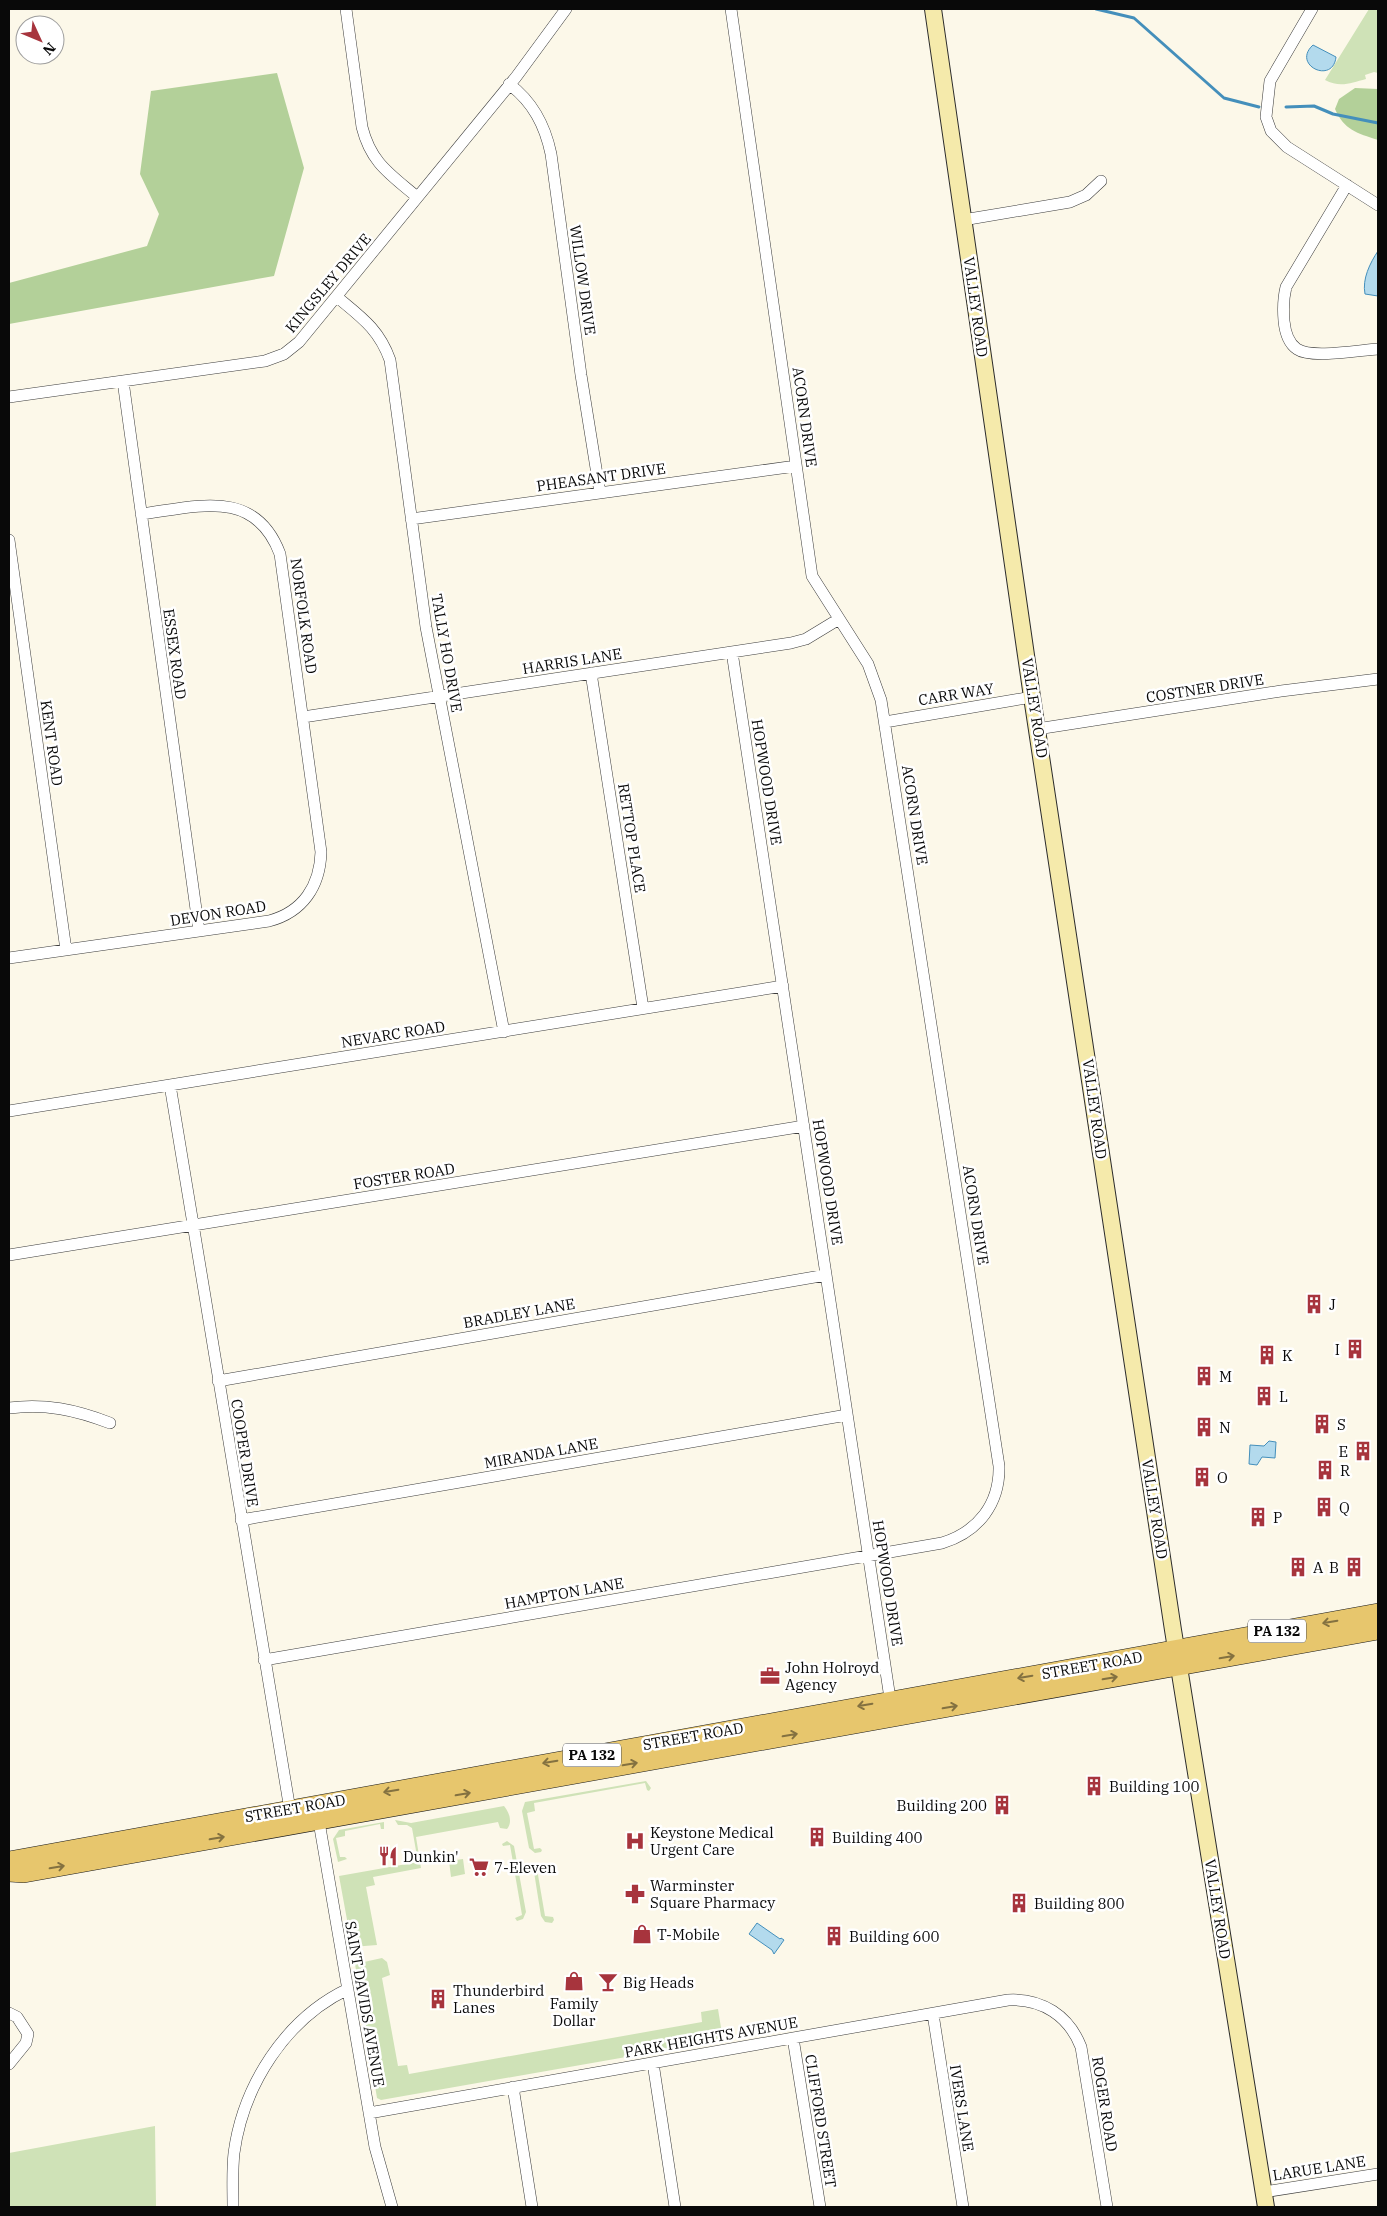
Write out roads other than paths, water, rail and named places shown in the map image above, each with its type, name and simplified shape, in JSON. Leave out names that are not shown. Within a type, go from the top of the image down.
[{"type":"main road","name":"STREET ROAD","points":[[1178,1658],[1378,1613]]},
{"type":"main road","name":"STREET ROAD","points":[[9,1872],[24,1873],[291,1817],[1178,1658],[1378,1630]]},
{"type":"main road","name":"STREET ROAD","points":[[9,1861],[291,1817]]},
{"type":"street","points":[[346,9],[362,127],[366,142],[380,165],[417,197]]},
{"type":"street","name":"KINGSLEY DRIVE","points":[[9,397],[274,358],[299,342],[510,84],[566,9]]},
{"type":"street","name":"ACORN DRIVE","points":[[731,9],[812,576],[860,650],[875,678],[885,722],[999,1476],[996,1493],[989,1509],[980,1521],[961,1536],[942,1543],[869,1555]]},
{"type":"street","name":"VALLEY ROAD","points":[[933,9],[1032,697],[1178,1658],[1265,2200]]},
{"type":"street","points":[[1312,9],[1270,81],[1266,118],[1271,131],[1287,147],[1378,205]]},
{"type":"street","name":"WILLOW DRIVE","points":[[510,84],[537,113],[545,130],[551,154],[581,375],[600,493]]},
{"type":"street","points":[[963,220],[1077,200],[1101,181]]},
{"type":"street","points":[[1347,185],[1286,287],[1282,301],[1284,327],[1291,343],[1298,350],[1305,352],[1318,353],[1378,349]]},
{"type":"street","name":"TALLY HO DRIVE","points":[[337,296],[373,328],[385,345],[390,360],[426,627],[504,1032]]},
{"type":"street","name":"ESSEX ROAD","points":[[123,381],[199,931]]},
{"type":"street","name":"PHEASANT DRIVE","points":[[411,520],[796,466]]},
{"type":"street","name":"NORFOLK ROAD","points":[[141,514],[215,505],[229,506],[254,517],[268,530],[280,554],[312,783]]},
{"type":"street","name":"KENT ROAD","points":[[9,540],[66,950]]},
{"type":"street","name":"HARRIS LANE","points":[[303,717],[732,652],[806,639],[839,620]]},
{"type":"street","name":"HOPWOOD DRIVE","points":[[732,652],[892,1709]]},
{"type":"street","name":"RETTOP PLACE","points":[[591,673],[643,1008]]},
{"type":"street","name":"COSTNER DRIVE","points":[[1037,729],[1281,691],[1378,679]]},
{"type":"street","name":"CARR WAY","points":[[885,722],[1032,697]]},
{"type":"street","name":"DEVON ROAD","points":[[9,958],[276,919],[296,909],[313,889],[321,866],[322,852],[312,783]]},
{"type":"street","name":"NEVARC ROAD","points":[[9,1111],[783,986]]},
{"type":"street","name":"COOPER DRIVE","points":[[170,1085],[291,1817]]},
{"type":"street","name":"FOSTER ROAD","points":[[9,1255],[804,1126]]},
{"type":"street","name":"BRADLEY LANE","points":[[218,1381],[826,1275]]},
{"type":"street","points":[[9,1408],[55,1407],[78,1411],[110,1423]]},
{"type":"street","name":"MIRANDA LANE","points":[[241,1520],[847,1415]]},
{"type":"street","name":"HAMPTON LANE","points":[[264,1660],[869,1555]]},
{"type":"street","name":"SAINT DAVIDS AVENUE","points":[[318,1812],[369,2113],[380,2167],[392,2207]]},
{"type":"street","points":[[233,2207],[233,2167],[236,2140],[246,2108],[258,2080],[280,2044],[306,2016],[348,1989]]},
{"type":"street","name":"PARK HEIGHTS AVENUE","points":[[369,2113],[1017,2000],[1039,2004],[1057,2013]]},
{"type":"street","points":[[9,2013],[17,2017],[28,2034],[26,2043],[9,2064]]},
{"type":"street","name":"ROGER ROAD","points":[[1057,2013],[1071,2028],[1081,2047],[1107,2207]]},
{"type":"street","name":"IVERS LANE","points":[[933,2014],[963,2207]]},
{"type":"street","name":"CLIFFORD STREET","points":[[793,2038],[820,2207]]},
{"type":"street","points":[[653,2063],[675,2207]]},
{"type":"street","points":[[513,2088],[532,2207]]},
{"type":"street","name":"LARUE LANE","points":[[1265,2200],[1378,2174]]},
{"type":"water","points":[[1313,45],[1336,57],[1333,65],[1328,70],[1322,71],[1310,65],[1307,59],[1308,52]]},
{"type":"water","points":[[1378,251],[1378,296],[1365,294],[1364,288],[1367,271]]},
{"type":"water","points":[[1269,1441],[1276,1442],[1275,1458],[1262,1457],[1257,1465],[1249,1464],[1250,1445],[1264,1446]]},
{"type":"water","points":[[757,1923],[784,1940],[774,1954],[772,1950],[749,1934]]},
{"type":"waterway","points":[[1096,9],[1134,18],[1224,98],[1259,107]]},
{"type":"waterway","points":[[1286,107],[1314,106],[1333,114],[1378,123]]},
{"type":"place","name":"J","points":[[1314,1304]]},
{"type":"place","name":"I","points":[[1355,1349]]},
{"type":"place","name":"K","points":[[1267,1355]]},
{"type":"place","name":"M","points":[[1204,1376]]},
{"type":"place","name":"L","points":[[1264,1396]]},
{"type":"place","name":"S","points":[[1322,1424]]},
{"type":"place","name":"N","points":[[1204,1427]]},
{"type":"place","name":"E","points":[[1363,1451]]},
{"type":"place","name":"R","points":[[1325,1470]]},
{"type":"place","name":"O","points":[[1202,1477]]},
{"type":"place","name":"Q","points":[[1324,1507]]},
{"type":"place","name":"P","points":[[1258,1517]]},
{"type":"place","name":"A","points":[[1298,1567]]},
{"type":"place","name":"B","points":[[1354,1567]]},
{"type":"place","name":"John Holroyd Agency","points":[[770,1676]]},
{"type":"place","name":"Building 100","points":[[1094,1786]]},
{"type":"place","name":"Building 200","points":[[1002,1805]]},
{"type":"place","name":"Building 400","points":[[817,1837]]},
{"type":"place","name":"Keystone Medical Urgent Care","points":[[635,1841]]},
{"type":"place","name":"Dunkin'","points":[[388,1856]]},
{"type":"place","name":"7-Eleven","points":[[479,1867]]},
{"type":"place","name":"Warminster Square Pharmacy","points":[[635,1894]]},
{"type":"place","name":"Building 800","points":[[1019,1903]]},
{"type":"place","name":"T-Mobile","points":[[642,1934]]},
{"type":"place","name":"Building 600","points":[[834,1936]]},
{"type":"place","name":"Family Dollar","points":[[574,1981]]},
{"type":"place","name":"Big Heads","points":[[608,1982]]},
{"type":"place","name":"Thunderbird Lanes","points":[[438,1999]]}]
